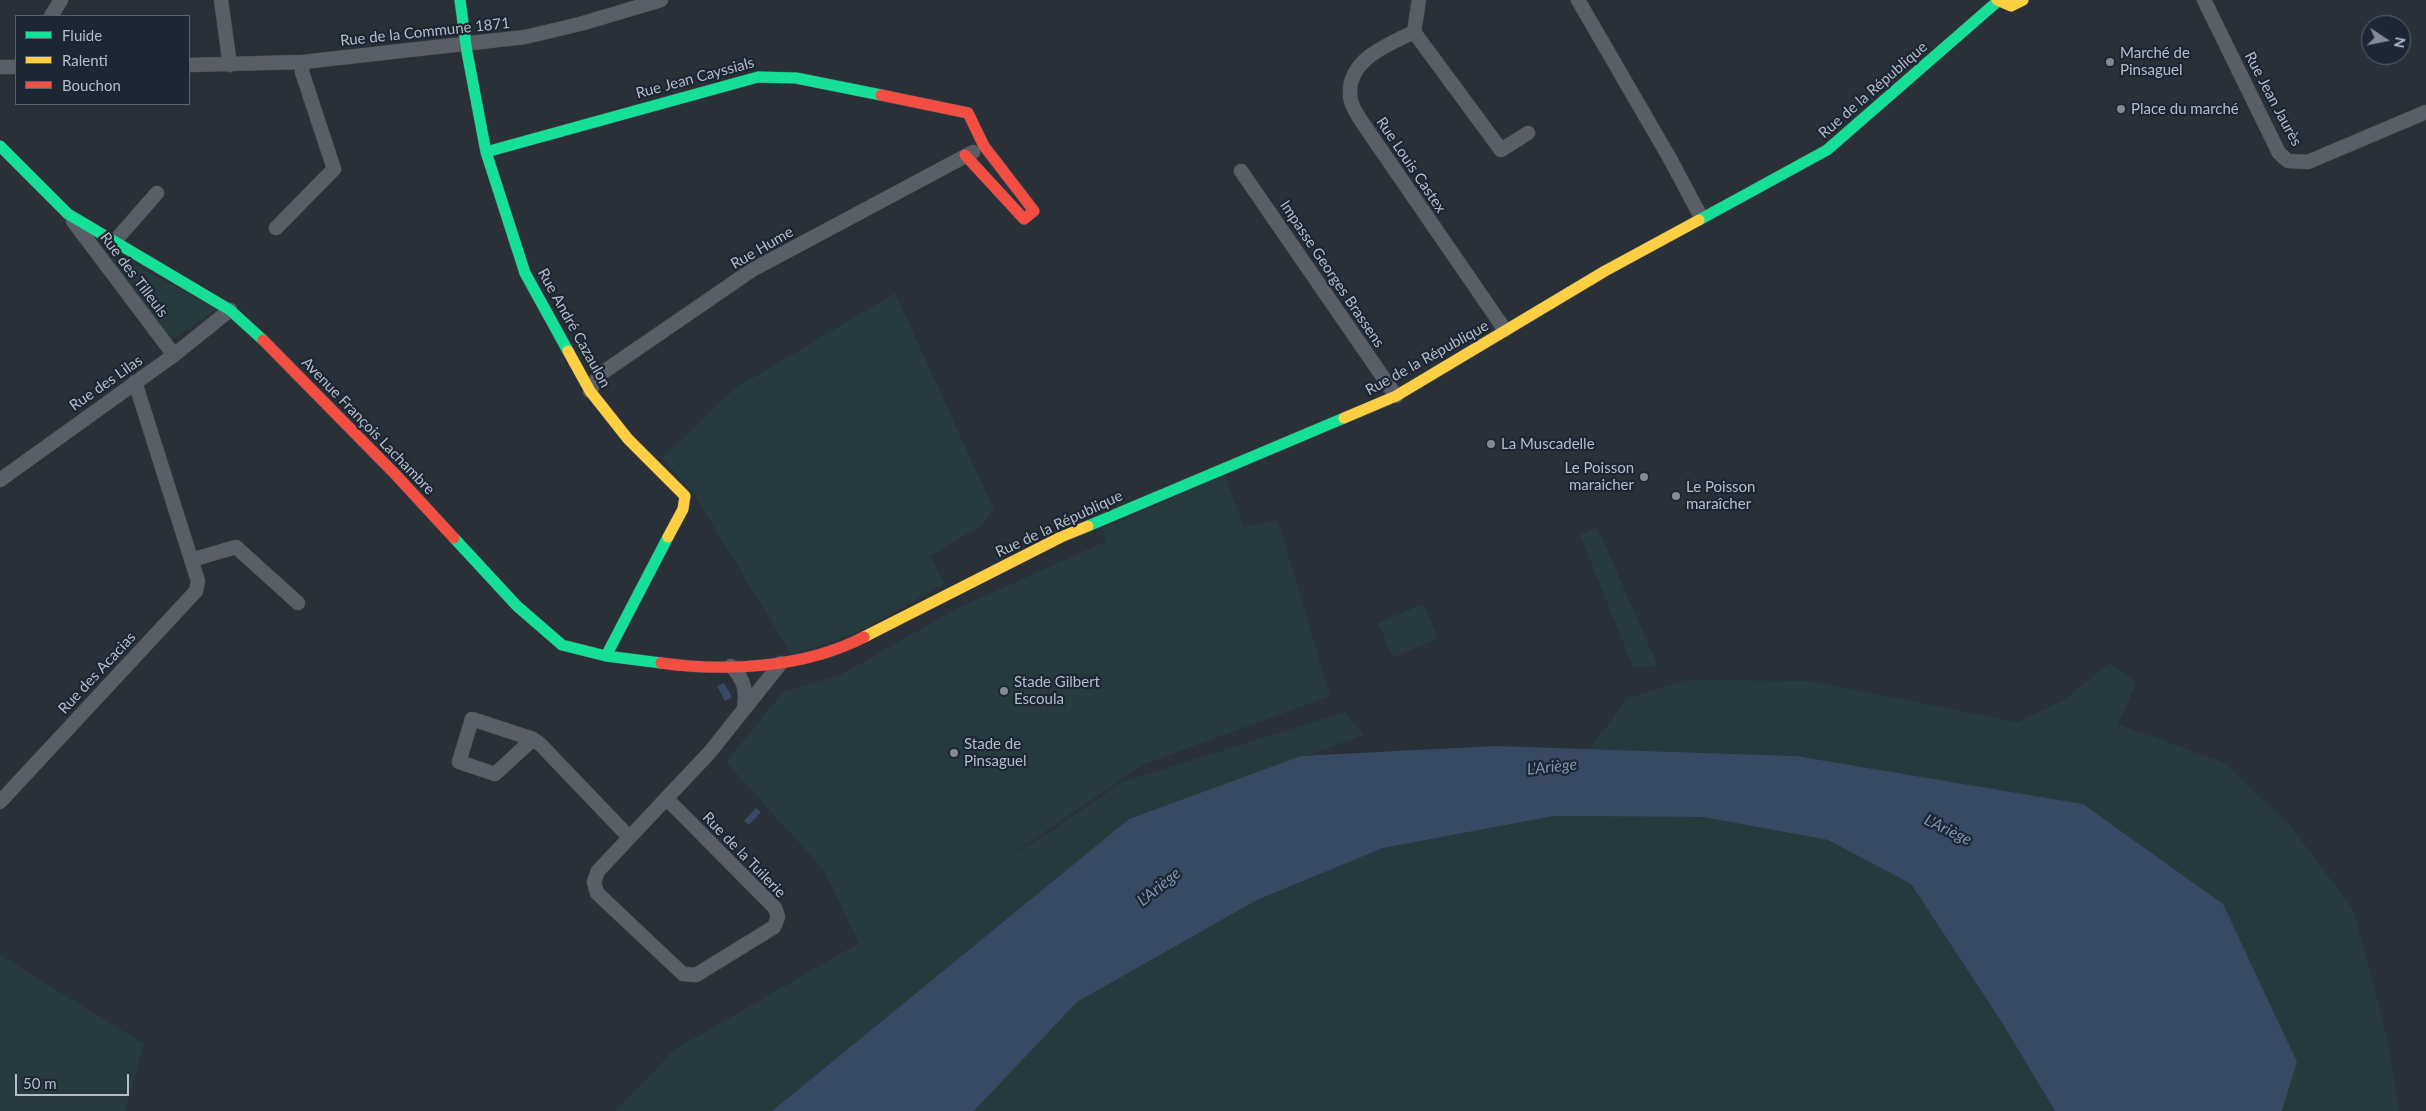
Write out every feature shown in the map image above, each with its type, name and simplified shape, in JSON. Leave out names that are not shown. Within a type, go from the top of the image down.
[{"type":"street","points":[[52,15],[61,0]]},
{"type":"street","points":[[221,0],[230,65]]},
{"type":"street","name":"Rue André Cazaulon","points":[[460,0],[466,45],[486,152],[525,273],[590,391],[628,439],[685,496],[682,509],[606,656]]},
{"type":"street","name":"Rue de la Commune 1871","points":[[190,65],[303,62],[525,37],[580,24],[661,0]]},
{"type":"street","points":[[1420,0],[1414,32],[1501,150],[1528,133]]},
{"type":"street","points":[[1578,0],[1669,157],[1701,217]]},
{"type":"street","points":[[1998,1],[2011,6],[2023,0]]},
{"type":"street","name":"Rue Jean Jaurès","points":[[2204,0],[2279,153],[2288,161],[2308,162],[2426,112]]},
{"type":"street","name":"Rue de la République","points":[[731,666],[781,663],[807,658],[855,642],[1061,537],[1396,396],[1505,330],[1701,217],[1827,150],[1998,1]]},
{"type":"street","name":"Rue Louis Castex","points":[[1414,32],[1382,47],[1355,72],[1350,93],[1352,102],[1364,125],[1505,330]]},
{"type":"street","points":[[276,228],[334,169],[302,72],[303,62]]},
{"type":"street","points":[[0,67],[15,67]]},
{"type":"street","name":"Rue Jean Cayssials","points":[[486,152],[758,77],[796,78],[968,113],[984,146],[1034,211],[1024,219],[965,155]]},
{"type":"street","name":"Avenue François Lachambre","points":[[0,146],[68,214],[230,310],[264,341],[395,474],[518,606],[562,645],[606,656],[674,665],[731,666]]},
{"type":"street","points":[[965,155],[984,146]]},
{"type":"street","name":"Rue Hume","points":[[590,391],[599,375],[752,270],[965,155]]},
{"type":"street","name":"Impasse Georges Brassens","points":[[1241,171],[1396,396]]},
{"type":"street","points":[[114,242],[157,194]]},
{"type":"street","name":"Rue des Tilleuls","points":[[68,214],[174,356]]},
{"type":"street","name":"Rue des Lilas","points":[[0,480],[174,356],[230,310]]},
{"type":"street","name":"Rue des Acacias","points":[[0,802],[196,591],[198,581],[135,382]]},
{"type":"street","points":[[191,560],[236,547],[298,603]]},
{"type":"street","name":"Rue de la Tuilerie","points":[[667,799],[775,908],[778,917],[774,926],[696,975],[683,974],[597,893],[594,882],[598,871],[710,752],[781,663]]},
{"type":"street","points":[[731,666],[739,674],[744,684],[744,708]]},
{"type":"street","points":[[533,739],[495,774],[459,762],[472,719],[533,739],[629,837]]},
{"type":"green space","points":[[115,254],[217,309],[170,341],[111,264],[111,258]]},
{"type":"green space","points":[[895,293],[994,510],[979,527],[930,556],[944,584],[859,632],[792,655],[692,491],[662,458],[734,389]]},
{"type":"green space","points":[[1224,475],[1244,527],[1278,520],[1330,696],[1142,765],[1011,855],[1046,835],[1122,782],[1345,712],[1364,735],[1129,819],[772,1111],[616,1111],[674,1050],[859,943],[824,870],[726,762],[783,692],[842,674],[958,608],[1107,541],[1102,529]]},
{"type":"green space","points":[[1597,527],[1658,666],[1633,667],[1580,535]]},
{"type":"green space","points":[[1423,604],[1438,638],[1393,658],[1378,623]]},
{"type":"green space","points":[[2109,663],[2137,682],[2118,724],[2225,763],[2292,828],[2354,911],[2387,1037],[2399,1111],[2282,1111],[2297,1062],[2083,804],[1797,756],[1590,749],[1627,698],[1686,680],[1809,681],[2018,722],[2064,700]]},
{"type":"green space","points":[[1554,816],[1703,817],[1828,840],[1911,884],[2001,1021],[2055,1111],[974,1111],[1077,1002],[1257,900],[1383,848]]},
{"type":"green space","points":[[0,955],[144,1044],[125,1111],[0,1111]]},
{"type":"water","points":[[724,683],[732,697],[725,701],[717,686]]},
{"type":"water","name":"L'Ariège","points":[[1495,746],[1796,756],[2083,804],[2223,904],[2297,1062],[2282,1111],[2055,1111],[2001,1021],[1911,884],[1828,840],[1703,817],[1554,816],[1383,848],[1257,900],[1077,1002],[974,1111],[772,1111],[1129,819],[1301,756]]},
{"type":"water","points":[[756,808],[761,812],[749,825],[744,821]]},
{"type":"traffic: fast","points":[[460,0],[467,52],[486,152],[525,273],[568,351]]},
{"type":"traffic: fast","points":[[1699,220],[1827,150],[1998,1]]},
{"type":"traffic: fast","points":[[486,152],[758,77],[796,78],[881,95]]},
{"type":"traffic: fast","points":[[0,146],[68,214],[230,310],[263,340]]},
{"type":"traffic: fast","points":[[1088,526],[1344,418]]},
{"type":"traffic: fast","points":[[606,656],[668,537]]},
{"type":"traffic: fast","points":[[454,538],[517,606],[562,645],[606,656],[661,663]]},
{"type":"traffic: slow","points":[[1997,0],[2011,6],[2023,0]]},
{"type":"traffic: slow","points":[[1344,418],[1396,396],[1605,271],[1699,220]]},
{"type":"traffic: slow","points":[[568,351],[590,391],[628,439],[685,496],[683,509],[668,537]]},
{"type":"traffic: slow","points":[[864,637],[1061,537],[1088,526]]},
{"type":"traffic: jam","points":[[881,95],[968,113],[984,146],[1034,211],[1024,219],[965,155]]},
{"type":"traffic: jam","points":[[263,340],[395,474],[454,538]]},
{"type":"traffic: jam","points":[[661,663],[712,667],[765,665],[816,655],[864,637]]},
{"type":"place","name":"Marché de Pinsaguel","points":[[2110,62]]},
{"type":"place","name":"Place du marché","points":[[2121,109]]},
{"type":"place","name":"La Muscadelle","points":[[1491,444]]},
{"type":"place","name":"Le Poisson maraicher","points":[[1644,477]]},
{"type":"place","name":"Le Poisson maraîcher","points":[[1676,496]]},
{"type":"place","name":"Stade Gilbert Escoula","points":[[1004,691]]},
{"type":"place","name":"Stade de Pinsaguel","points":[[954,753]]}]
